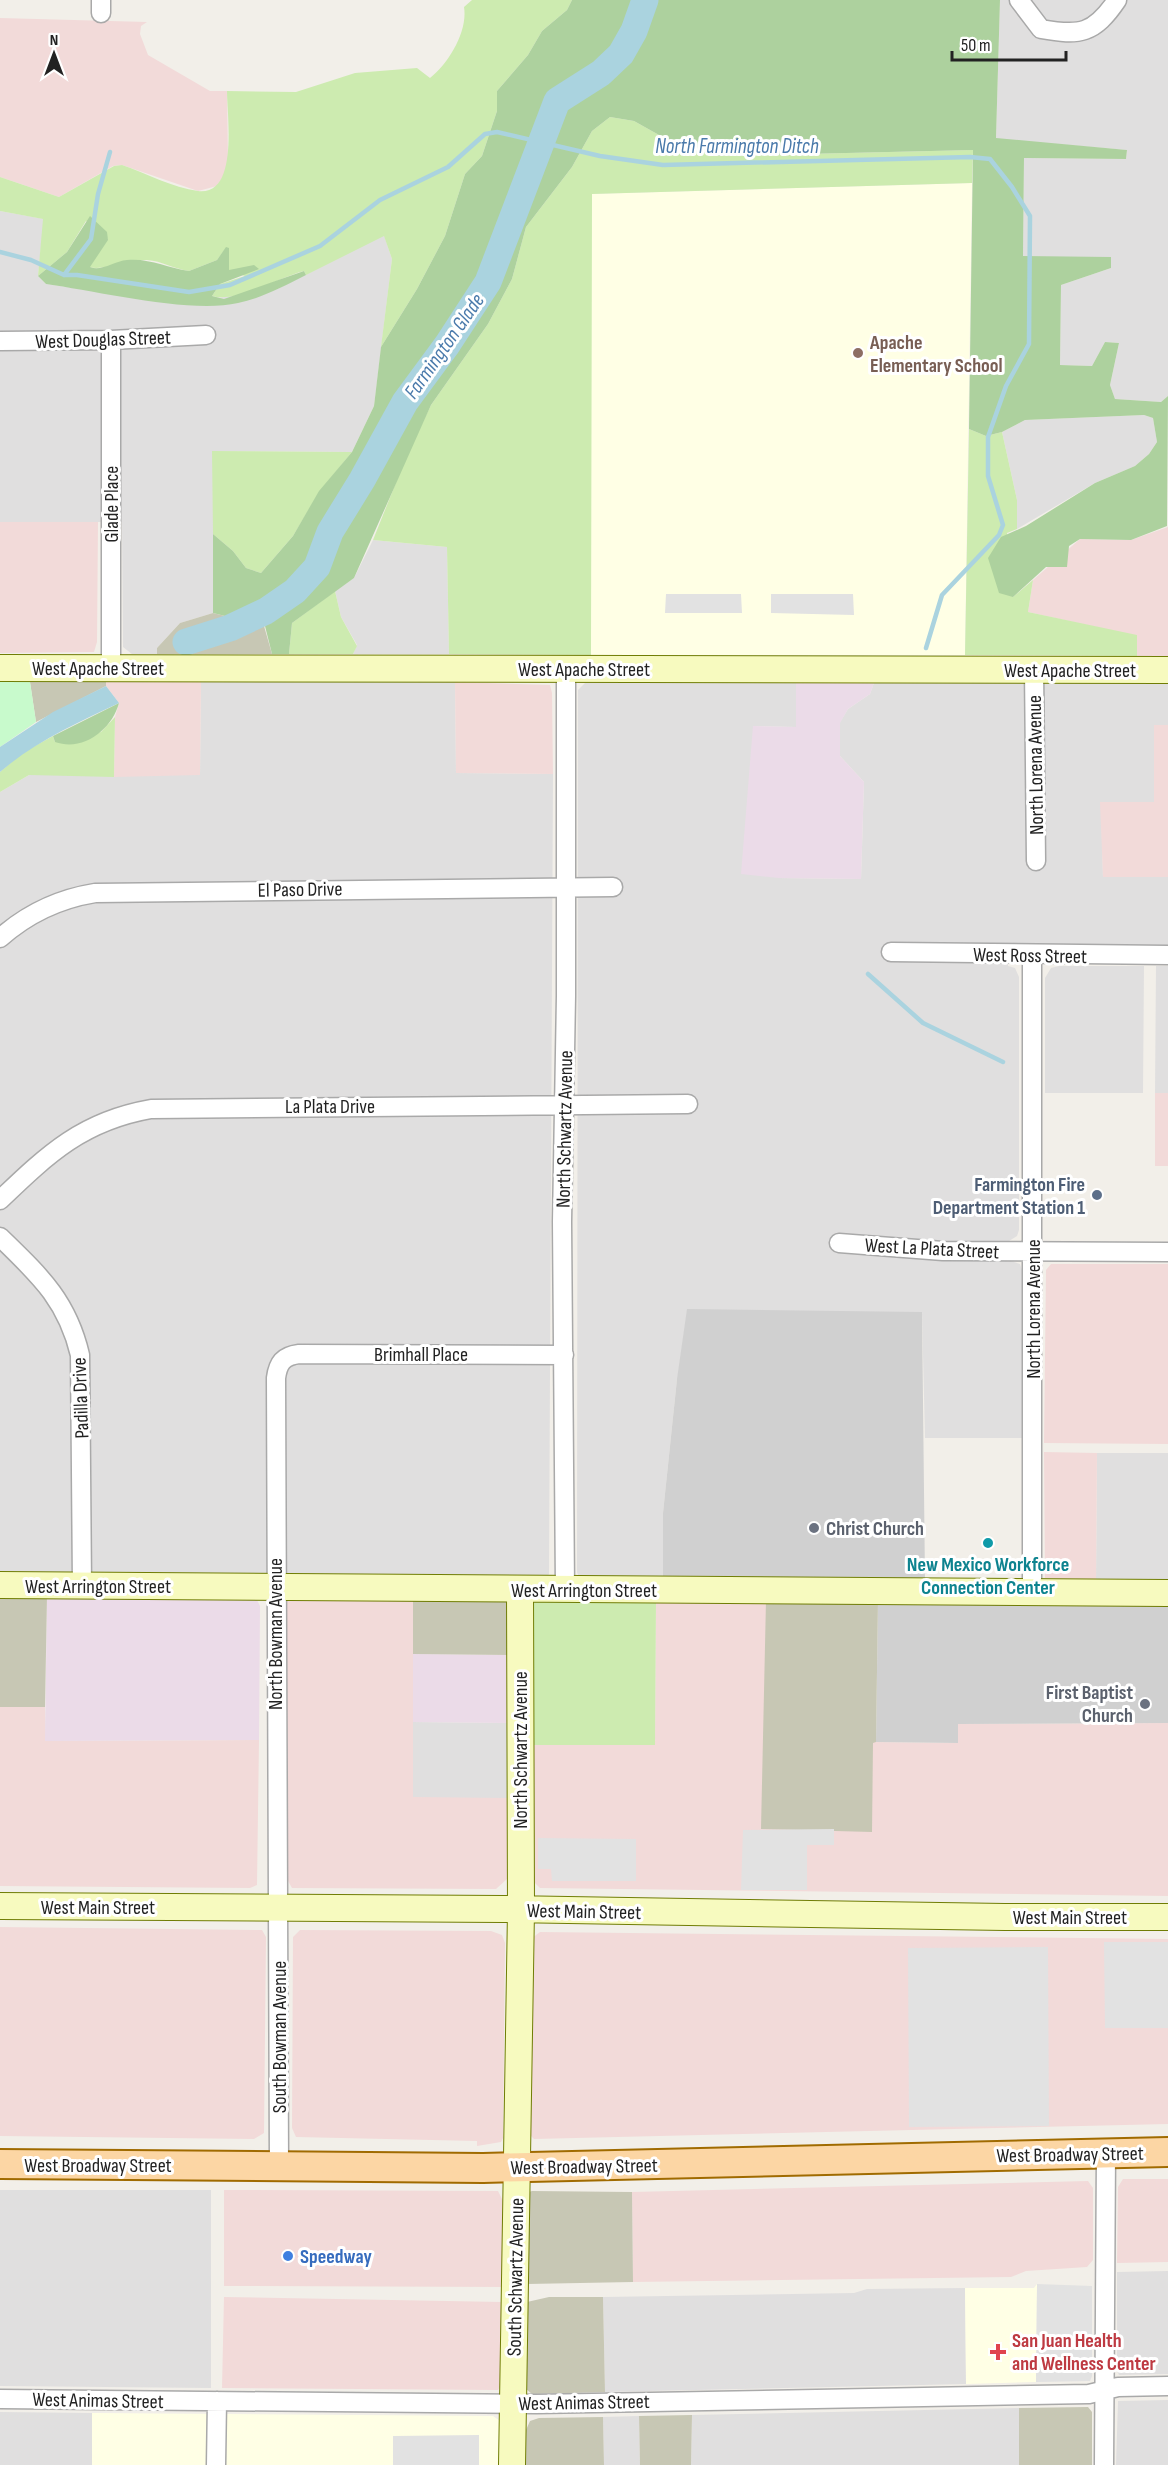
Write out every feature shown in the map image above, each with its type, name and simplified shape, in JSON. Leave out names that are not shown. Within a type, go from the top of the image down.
[{"type":"main road","name":"West Apache Street","points":[[0,668],[1168,670]]},
{"type":"main road","name":"West Arrington Street","points":[[0,1585],[1168,1593]]},
{"type":"main road","name":"North Schwartz Avenue","points":[[520,1590],[521,1910]]},
{"type":"main road","name":"West Main Street","points":[[0,1906],[1168,1917]]},
{"type":"main road","name":"South Schwartz Avenue","points":[[512,2465],[521,1910]]},
{"type":"main road","name":"West Broadway Street","points":[[0,2164],[517,2167],[1168,2152]]},
{"type":"street","points":[[1019,0],[1041,29],[1070,34],[1102,22],[1117,0]]},
{"type":"street","name":"West Douglas Street","points":[[0,341],[111,340],[206,335]]},
{"type":"street","name":"Glade Place","points":[[111,340],[111,668]]},
{"type":"street","name":"North Schwartz Avenue","points":[[565,1589],[566,669]]},
{"type":"street","name":"North Lorena Avenue","points":[[1034,669],[1036,861]]},
{"type":"street","name":"El Paso Drive","points":[[0,938],[15,925],[41,909],[95,893],[613,887]]},
{"type":"street","name":"West Ross Street","points":[[891,952],[1168,956]]},
{"type":"street","name":"North Lorena Avenue","points":[[1032,955],[1034,1252],[1032,1591]]},
{"type":"street","name":"La Plata Drive","points":[[0,1200],[47,1155],[85,1130],[109,1119],[151,1109],[688,1104]]},
{"type":"street","name":"Padilla Drive","points":[[0,1237],[53,1290],[71,1323],[80,1355],[82,1586]]},
{"type":"street","name":"West La Plata Street","points":[[840,1242],[943,1251],[1168,1252]]},
{"type":"street","name":"Brimhall Place","points":[[281,1361],[286,1357],[299,1354],[564,1355]]},
{"type":"street","name":"North Bowman Avenue","points":[[279,1908],[275,1587],[276,1378],[281,1361]]},
{"type":"street","name":"South Bowman Avenue","points":[[279,1908],[279,2166]]},
{"type":"street","points":[[1104,2465],[1106,2153]]},
{"type":"street","name":"West Animas Street","points":[[0,2399],[512,2403],[1077,2394],[1118,2387],[1168,2386]]},
{"type":"street","points":[[216,2465],[217,2401]]},
{"type":"shaded area","points":[[1000,0],[1168,0],[1168,396],[1161,402],[1115,399],[1110,385],[1119,343],[1105,342],[1092,366],[1060,365],[1061,285],[1111,268],[1023,257],[1024,158],[1126,159],[1127,150],[996,139]]},
{"type":"shaded area","points":[[0,18],[147,22],[141,26],[140,34],[148,55],[210,91],[227,91],[228,160],[224,178],[217,186],[198,191],[122,165],[113,166],[59,197],[0,177]]},
{"type":"shaded area","points":[[972,183],[965,655],[591,655],[591,194]]},
{"type":"shaded area","points":[[0,211],[44,219],[38,276],[46,284],[176,303],[273,291],[384,235],[392,259],[374,406],[352,452],[213,451],[213,613],[180,623],[157,648],[157,654],[132,654],[123,647],[122,522],[0,522]]},
{"type":"shaded area","points":[[1144,415],[1153,418],[1157,442],[1149,454],[1135,466],[1095,483],[1017,529],[1017,500],[1002,432],[1025,420]]},
{"type":"shaded area","points":[[0,522],[98,522],[97,642],[94,652],[0,653]]},
{"type":"shaded area","points":[[1168,527],[1168,657],[1137,656],[1137,636],[1028,612],[1033,580],[1080,539],[1131,540]]},
{"type":"shaded area","points":[[373,540],[447,547],[449,654],[353,654],[357,645],[341,617],[335,591],[354,578]]},
{"type":"shaded area","points":[[666,594],[741,594],[742,613],[665,613]]},
{"type":"shaded area","points":[[771,594],[853,594],[854,615],[771,613]]},
{"type":"shaded area","points":[[213,613],[229,617],[179,636],[189,650],[241,631],[254,623],[264,626],[272,654],[157,654],[157,648],[180,623]]},
{"type":"shaded area","points":[[30,682],[106,682],[106,686],[36,722]]},
{"type":"shaded area","points":[[106,682],[201,682],[200,775],[114,777],[115,717],[119,703],[106,686]]},
{"type":"shaded area","points":[[201,682],[455,682],[456,773],[553,774],[549,1574],[547,1577],[0,1575],[0,792],[29,775],[200,775]]},
{"type":"shaded area","points":[[455,682],[550,685],[553,774],[456,773]]},
{"type":"shaded area","points":[[585,683],[796,683],[796,727],[753,726],[779,878],[861,879],[864,782],[840,756],[840,722],[848,709],[870,694],[874,683],[1168,684],[1168,725],[1154,726],[1154,802],[1101,803],[1103,877],[1168,877],[1168,945],[1008,944],[1008,966],[1015,968],[1019,977],[1019,1230],[1017,1236],[1009,1241],[1011,1261],[1020,1264],[1022,1270],[1022,1438],[925,1438],[922,1312],[677,1379],[663,1513],[663,1579],[579,1578],[577,1572],[578,690]]},
{"type":"shaded area","points":[[796,683],[874,683],[870,694],[848,709],[840,723],[840,756],[864,782],[861,879],[779,878],[741,874],[753,726],[796,727]]},
{"type":"shaded area","points":[[1154,725],[1168,725],[1168,877],[1103,877],[1100,802],[1154,802]]},
{"type":"shaded area","points":[[1059,966],[1144,966],[1143,1093],[1045,1093],[1045,978],[1051,968]]},
{"type":"shaded area","points":[[1156,966],[1168,966],[1168,1093],[1155,1093]]},
{"type":"shaded area","points":[[1155,1093],[1168,1093],[1168,1166],[1155,1166]]},
{"type":"shaded area","points":[[1051,1264],[1168,1264],[1168,1444],[1044,1443],[1046,1270]]},
{"type":"shaded area","points":[[687,1309],[922,1312],[925,1580],[663,1579],[663,1513]]},
{"type":"shaded area","points":[[1044,1452],[1097,1453],[1096,1581],[1045,1578]]},
{"type":"shaded area","points":[[1097,1453],[1168,1453],[1168,1581],[1096,1581]]},
{"type":"shaded area","points":[[0,1596],[47,1596],[45,1707],[0,1707]]},
{"type":"shaded area","points":[[47,1596],[256,1598],[260,1606],[259,1740],[45,1741]]},
{"type":"shaded area","points":[[413,1598],[413,1797],[508,1798],[507,1879],[496,1889],[292,1888],[287,1879],[285,1604],[288,1599]]},
{"type":"shaded area","points":[[413,1598],[508,1601],[509,1655],[413,1654]]},
{"type":"shaded area","points":[[656,1600],[766,1600],[873,1742],[957,1743],[958,1724],[1168,1723],[1168,1896],[540,1888],[531,1879],[530,1745],[655,1745]]},
{"type":"shaded area","points":[[766,1600],[878,1601],[872,1832],[761,1829]]},
{"type":"shaded area","points":[[878,1601],[1168,1602],[1168,1723],[958,1724],[958,1743],[876,1742]]},
{"type":"shaded area","points":[[413,1654],[509,1655],[509,1723],[413,1722]]},
{"type":"shaded area","points":[[0,1707],[45,1707],[46,1741],[259,1740],[257,1885],[250,1888],[0,1886]]},
{"type":"shaded area","points":[[413,1722],[509,1723],[508,1798],[413,1798]]},
{"type":"shaded area","points":[[834,1829],[834,1845],[807,1845],[807,1890],[741,1890],[743,1830]]},
{"type":"shaded area","points":[[538,1838],[636,1839],[636,1881],[552,1881],[551,1869],[538,1869]]},
{"type":"shaded area","points":[[0,1927],[262,1930],[266,1937],[264,2133],[254,2139],[0,2136]]},
{"type":"shaded area","points":[[300,1930],[491,1931],[502,1935],[505,1943],[503,2138],[501,2142],[477,2146],[477,2141],[296,2137],[292,2128],[293,1937]]},
{"type":"shaded area","points":[[540,1932],[1168,1939],[1168,2124],[534,2139],[530,2135],[532,1938]]},
{"type":"shaded area","points":[[1104,1942],[1168,1942],[1168,2028],[1105,2028]]},
{"type":"shaded area","points":[[1048,1947],[1049,2126],[909,2127],[908,1948]]},
{"type":"shaded area","points":[[1123,2179],[1168,2179],[1168,2262],[1117,2263],[1118,2187]]},
{"type":"shaded area","points":[[1088,2181],[1093,2188],[1093,2260],[1087,2267],[1026,2271],[1011,2277],[633,2282],[632,2192]]},
{"type":"shaded area","points":[[0,2190],[211,2190],[211,2388],[0,2386]]},
{"type":"shaded area","points":[[224,2190],[498,2191],[503,2201],[502,2287],[224,2286]]},
{"type":"shaded area","points":[[529,2192],[632,2192],[633,2282],[527,2284]]},
{"type":"shaded area","points":[[1168,2271],[1168,2374],[1119,2375],[1117,2371],[1117,2272]]},
{"type":"shaded area","points":[[1037,2284],[1036,2382],[966,2384],[965,2288],[1034,2288]]},
{"type":"shaded area","points":[[1037,2284],[1092,2286],[1092,2376],[1090,2381],[1036,2382]]},
{"type":"shaded area","points":[[965,2288],[966,2384],[605,2392],[603,2297],[854,2293],[867,2289]]},
{"type":"shaded area","points":[[224,2297],[502,2302],[501,2386],[498,2390],[222,2388]]},
{"type":"shaded area","points":[[549,2297],[603,2297],[605,2392],[532,2394],[526,2389],[527,2302]]},
{"type":"shaded area","points":[[1168,2400],[1168,2465],[1116,2465],[1118,2401]]},
{"type":"shaded area","points":[[1088,2407],[1092,2412],[1092,2465],[1019,2465],[1019,2408]]},
{"type":"shaded area","points":[[1019,2408],[1019,2465],[691,2465],[692,2415]]},
{"type":"shaded area","points":[[0,2412],[92,2413],[92,2465],[0,2465]]},
{"type":"shaded area","points":[[92,2413],[493,2416],[500,2421],[499,2465],[92,2465]]},
{"type":"shaded area","points":[[692,2415],[691,2465],[640,2465],[639,2416]]},
{"type":"shaded area","points":[[639,2416],[640,2465],[604,2465],[603,2417]]},
{"type":"shaded area","points":[[603,2417],[604,2465],[526,2465],[526,2430],[530,2421],[539,2418]]},
{"type":"shaded area","points":[[479,2435],[479,2465],[393,2465],[393,2436]]},
{"type":"green space","points":[[472,0],[572,0],[567,10],[542,31],[528,55],[497,91],[497,111],[482,156],[465,174],[445,236],[417,289],[381,347],[392,259],[384,236],[306,275],[304,271],[245,293],[222,297],[212,296],[220,284],[245,276],[228,270],[229,248],[226,248],[217,260],[189,271],[147,260],[102,268],[89,267],[108,239],[86,221],[67,252],[38,276],[43,219],[0,211],[0,177],[59,197],[114,166],[122,165],[179,187],[198,191],[211,189],[220,181],[228,152],[227,91],[296,92],[355,73],[417,68],[430,78],[444,64],[456,46],[463,26],[464,7]]},
{"type":"green space","points":[[572,0],[643,0],[632,30],[602,66],[558,89],[545,103],[525,173],[487,282],[445,345],[402,400],[364,469],[329,519],[306,571],[257,603],[229,617],[213,613],[213,534],[233,551],[246,568],[261,573],[293,536],[319,491],[352,452],[374,406],[381,347],[417,289],[445,236],[465,174],[482,156],[497,111],[497,91],[528,55],[542,31],[567,10]]},
{"type":"green space","points":[[650,0],[1000,0],[996,138],[1127,150],[1126,159],[1024,158],[1023,256],[1111,257],[1111,268],[1061,285],[1060,365],[1092,366],[1105,342],[1119,343],[1110,385],[1115,399],[1161,402],[1168,396],[1167,526],[1131,540],[1080,539],[1069,546],[1067,567],[1046,567],[1013,597],[999,593],[988,558],[1001,537],[1026,526],[1095,483],[1135,466],[1149,454],[1157,442],[1153,418],[1144,415],[1025,420],[1002,432],[986,436],[969,429],[973,150],[720,156],[684,149],[634,121],[610,117],[592,131],[572,167],[526,227],[512,279],[488,324],[431,405],[354,578],[292,623],[289,654],[272,654],[265,626],[254,623],[294,601],[322,577],[331,539],[355,501],[408,403],[496,276],[499,258],[516,214],[529,192],[555,114],[568,99],[615,69],[634,46]]},
{"type":"green space","points":[[610,117],[634,121],[684,149],[720,156],[973,150],[972,183],[592,194],[591,655],[449,654],[447,547],[373,540],[407,455],[431,405],[488,324],[512,279],[526,227],[572,167],[592,131]]},
{"type":"green space","points":[[90,216],[107,232],[108,240],[90,267],[103,267],[122,261],[135,260],[189,271],[217,260],[226,247],[229,248],[229,270],[254,265],[259,269],[220,284],[212,296],[224,299],[304,271],[306,275],[256,298],[218,306],[170,304],[46,284],[38,276],[67,252]]},
{"type":"green space","points":[[969,429],[986,436],[1002,432],[1017,500],[1017,529],[1007,533],[1013,597],[1033,580],[1028,612],[1137,635],[1137,656],[965,655]]},
{"type":"green space","points":[[212,451],[352,452],[320,491],[293,536],[261,573],[246,568],[233,551],[213,534]]},
{"type":"green space","points":[[335,591],[341,617],[357,646],[353,654],[289,654],[292,623]]},
{"type":"green space","points":[[0,682],[30,682],[36,722],[0,747]]},
{"type":"green space","points":[[119,703],[110,721],[95,736],[76,744],[55,742],[53,736]]},
{"type":"green space","points":[[115,717],[114,777],[29,775],[0,792],[0,772],[22,753],[53,736],[55,742],[101,732]]},
{"type":"green space","points":[[656,1600],[655,1745],[530,1745],[532,1601]]},
{"type":"sand","points":[[643,0],[650,0],[634,47],[627,60],[568,99],[555,114],[537,173],[516,214],[499,258],[496,276],[408,403],[355,501],[331,539],[322,577],[277,612],[262,617],[241,631],[190,650],[179,637],[257,603],[306,571],[329,519],[364,469],[402,400],[445,345],[487,282],[525,173],[544,103],[558,89],[602,66],[632,30]]},
{"type":"water","points":[[106,686],[119,703],[42,742],[0,772],[0,747],[53,712]]},
{"type":"waterway","name":"Farmington Glade","points":[[186,642],[230,628],[266,611],[295,591],[317,567],[330,532],[405,402],[447,345],[488,282],[557,101],[601,73],[621,54],[634,31],[645,0]]},
{"type":"waterway","name":"North Farmington Ditch","points":[[0,252],[31,260],[64,275],[189,292],[230,285],[320,246],[380,200],[448,167],[485,134],[497,132],[600,156],[663,165],[970,157],[990,159],[1012,187],[1030,216],[1029,344],[1006,386],[988,437],[988,476],[1003,525],[999,535],[942,595],[926,648]]},
{"type":"waterway","points":[[64,275],[91,239],[98,194],[110,152]]},
{"type":"waterway","name":"North Farmington Ditch","points":[[868,974],[923,1023],[1003,1062]]},
{"type":"place","name":"Apache Elementary School","points":[[858,353]]},
{"type":"place","name":"Farmington Fire Department Station 1","points":[[1097,1195]]},
{"type":"place","name":"Christ Church","points":[[814,1528]]},
{"type":"place","name":"New Mexico Workforce Connection Center","points":[[988,1543]]},
{"type":"place","name":"First Baptist Church","points":[[1145,1704]]},
{"type":"place","name":"Speedway","points":[[288,2256]]},
{"type":"place","name":"San Juan Health and Wellness Center","points":[[998,2352]]}]
